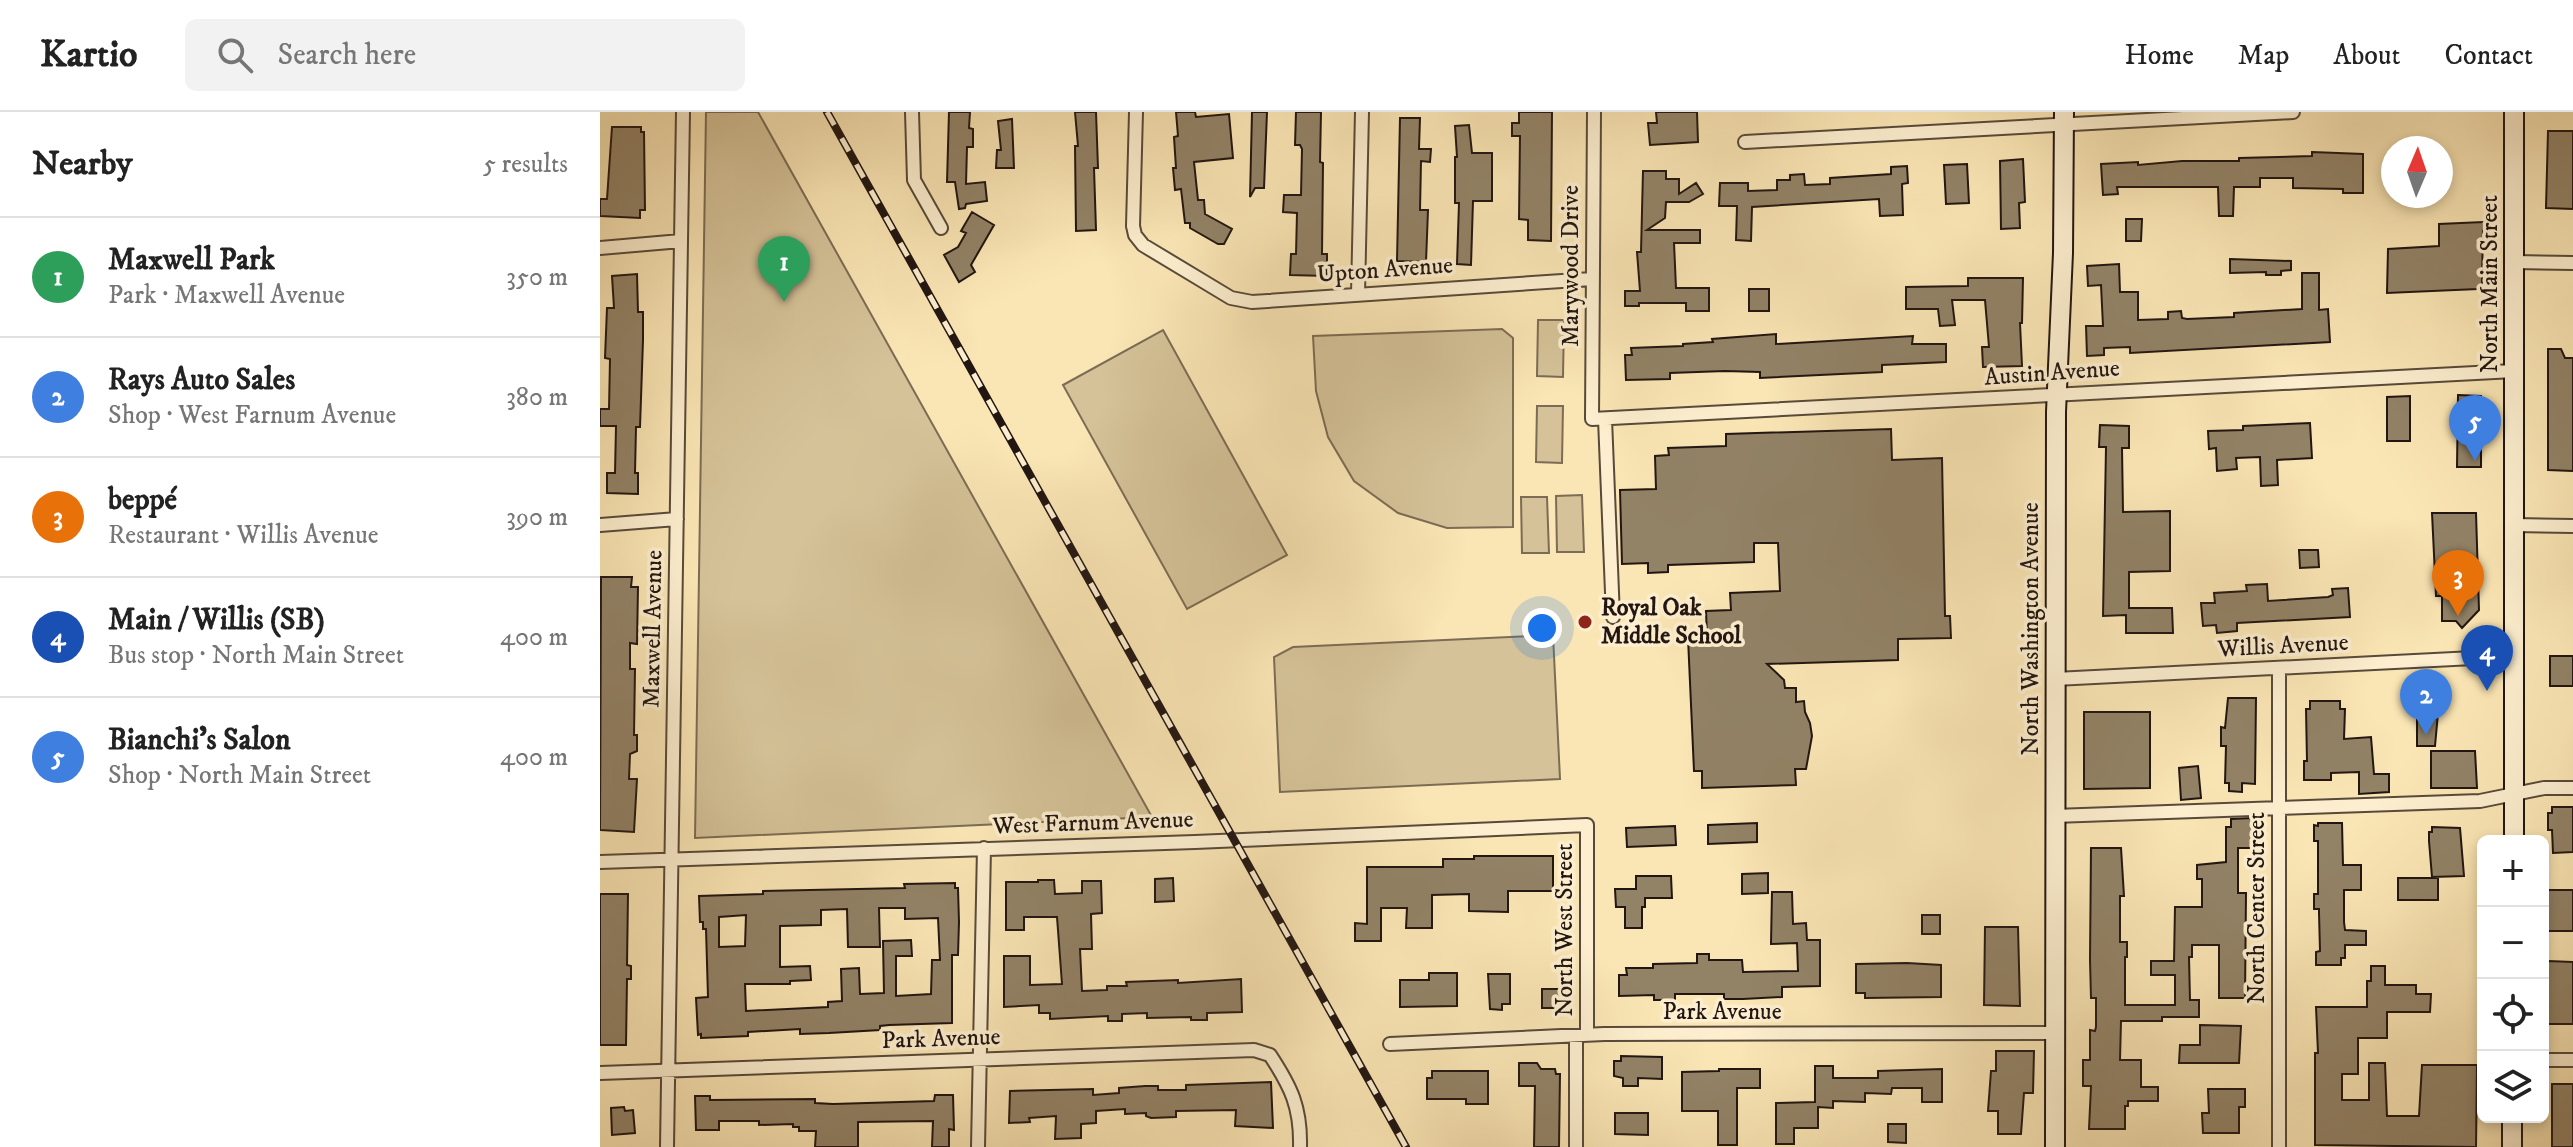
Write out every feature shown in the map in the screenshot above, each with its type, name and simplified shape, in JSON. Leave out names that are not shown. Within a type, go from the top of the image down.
[{"type":"street","name":"Maxwell Avenue","points":[[667,1147],[683,112]]},
{"type":"street","points":[[912,112],[914,180],[941,228]]},
{"type":"street","name":"Upton Avenue","points":[[1136,112],[1135,235],[1143,245],[1241,301],[1592,279]]},
{"type":"street","points":[[1358,294],[1362,112]]},
{"type":"street","name":"Marywood Drive","points":[[1594,112],[1592,279],[1598,419],[1613,617]]},
{"type":"street","points":[[1745,142],[2064,118],[2293,112]]},
{"type":"street","name":"North Main Street","points":[[2514,112],[2514,835]]},
{"type":"street","name":"North Washington Avenue","points":[[2055,1147],[2057,396],[2064,118]]},
{"type":"street","points":[[600,248],[681,241]]},
{"type":"street","points":[[2514,262],[2573,263]]},
{"type":"street","name":"Austin Avenue","points":[[1598,419],[2514,371]]},
{"type":"street","points":[[600,525],[677,519]]},
{"type":"street","points":[[2514,525],[2573,526]]},
{"type":"street","name":"Willis Avenue","points":[[2055,679],[2513,656]]},
{"type":"street","name":"North Center Street","points":[[2279,668],[2279,1147]]},
{"type":"street","points":[[2054,816],[2474,801],[2544,788],[2573,788]]},
{"type":"street","name":"West Farnum Avenue","points":[[600,862],[1587,825]]},
{"type":"street","name":"North West Street","points":[[1576,1147],[1587,825]]},
{"type":"street","points":[[978,1147],[984,848]]},
{"type":"street","name":"Park Avenue","points":[[1390,1044],[1581,1036],[2055,1033]]},
{"type":"street","name":"Park Avenue","points":[[600,1073],[1254,1050],[1270,1055],[1293,1092],[1300,1147]]},
{"type":"street","points":[[2549,1060],[2573,1060]]},
{"type":"street","points":[[2512,1123],[2512,1147]]},
{"type":"shaded area","points":[[706,112],[758,112],[1152,817],[695,838]]},
{"type":"shaded area","points":[[1538,320],[1564,320],[1563,377],[1537,376]]},
{"type":"shaded area","points":[[1502,329],[1513,338],[1513,527],[1447,528],[1398,513],[1354,481],[1328,437],[1316,391],[1313,336]]},
{"type":"shaded area","points":[[1163,330],[1287,555],[1187,609],[1063,385]]},
{"type":"shaded area","points":[[1537,406],[1563,406],[1562,463],[1536,462]]},
{"type":"shaded area","points":[[1582,495],[1584,552],[1557,552],[1556,496]]},
{"type":"shaded area","points":[[1521,497],[1547,497],[1549,553],[1522,553]]},
{"type":"shaded area","points":[[1553,635],[1560,779],[1280,792],[1274,657],[1293,647]]},
{"type":"building","points":[[949,112],[970,112],[973,147],[967,147],[966,184],[985,182],[987,201],[966,204],[965,208],[959,209],[955,182],[947,182]]},
{"type":"building","points":[[1075,112],[1096,112],[1096,230],[1076,231],[1075,146],[1078,146]]},
{"type":"building","points":[[1176,112],[1195,112],[1196,117],[1229,114],[1233,158],[1194,162],[1198,200],[1204,200],[1205,214],[1232,229],[1224,244],[1218,244],[1190,228],[1190,223],[1185,223],[1181,189],[1175,190],[1173,168],[1176,168],[1174,137],[1178,136]]},
{"type":"building","points":[[1252,112],[1267,112],[1264,188],[1255,188],[1250,197]]},
{"type":"building","points":[[1296,112],[1321,112],[1322,254],[1327,254],[1327,276],[1290,275],[1291,254],[1296,254],[1297,213],[1283,212],[1284,195],[1301,195],[1302,149],[1300,145],[1295,145]]},
{"type":"building","points":[[1519,112],[1552,112],[1551,241],[1528,240],[1528,220],[1519,219],[1520,136],[1512,136],[1512,123],[1519,123]]},
{"type":"building","points":[[1656,112],[1697,112],[1698,142],[1650,145],[1648,123],[1657,123]]},
{"type":"building","points":[[1400,118],[1420,118],[1419,149],[1431,149],[1430,162],[1421,161],[1420,210],[1428,210],[1426,262],[1397,261]]},
{"type":"building","points":[[1012,119],[1014,168],[996,168],[997,150],[1001,150],[998,121]]},
{"type":"building","points":[[1469,125],[1472,153],[1492,153],[1492,201],[1473,201],[1471,265],[1457,264],[1459,203],[1455,203],[1455,126]]},
{"type":"building","points":[[612,127],[641,127],[641,132],[644,132],[645,210],[640,210],[640,218],[600,216],[600,199],[607,199]]},
{"type":"building","points":[[2548,131],[2573,131],[2573,209],[2546,208]]},
{"type":"building","points":[[2312,152],[2363,154],[2363,193],[2343,193],[2343,189],[2293,188],[2293,178],[2260,178],[2260,187],[2234,187],[2233,216],[2219,216],[2218,187],[2117,187],[2118,194],[2103,195],[2101,164],[2239,161],[2239,158],[2312,156]]},
{"type":"building","points":[[2023,159],[2025,202],[2019,203],[2020,228],[2001,229],[2000,161]]},
{"type":"building","points":[[1967,164],[1969,203],[1946,204],[1944,165]]},
{"type":"building","points":[[1907,166],[1908,183],[1902,184],[1903,215],[1880,216],[1879,199],[1752,207],[1751,241],[1736,240],[1737,206],[1719,206],[1720,183],[1748,183],[1748,191],[1777,190],[1777,180],[1790,180],[1790,175],[1804,174],[1805,185],[1830,184],[1830,178],[1891,174],[1891,167]]},
{"type":"building","points":[[1643,171],[1666,171],[1666,179],[1679,179],[1679,194],[1696,183],[1703,194],[1689,202],[1666,202],[1665,218],[1647,230],[1700,230],[1700,243],[1674,243],[1676,288],[1709,288],[1709,311],[1686,311],[1686,303],[1625,306],[1625,291],[1640,291],[1637,252],[1641,252]]},
{"type":"building","points":[[972,212],[994,225],[971,265],[975,272],[959,282],[944,255],[958,247],[966,233],[961,231]]},
{"type":"building","points":[[2126,219],[2142,219],[2141,241],[2126,241]]},
{"type":"building","points":[[2483,222],[2482,284],[2478,289],[2387,293],[2388,249],[2439,246],[2439,224]]},
{"type":"building","points":[[2230,259],[2291,261],[2291,270],[2281,271],[2281,275],[2266,275],[2266,272],[2230,273]]},
{"type":"building","points":[[2119,264],[2120,292],[2138,292],[2138,320],[2168,319],[2168,312],[2181,311],[2182,318],[2187,319],[2302,309],[2302,273],[2319,273],[2319,310],[2328,309],[2330,342],[2130,353],[2130,347],[2104,348],[2104,355],[2087,356],[2086,326],[2103,326],[2101,285],[2088,286],[2087,266]]},
{"type":"building","points":[[637,274],[638,312],[643,312],[640,427],[636,427],[638,494],[607,493],[607,473],[615,473],[616,426],[600,426],[600,409],[609,409],[610,359],[605,358],[607,308],[614,308],[612,276]]},
{"type":"building","points":[[1968,278],[2023,278],[2020,323],[2022,366],[1983,367],[1982,347],[1989,347],[1985,300],[1952,300],[1955,325],[1940,326],[1938,309],[1906,309],[1906,287],[1968,286]]},
{"type":"building","points":[[1749,289],[1769,289],[1769,311],[1749,311]]},
{"type":"building","points":[[1776,334],[1776,344],[1913,336],[1912,344],[1946,344],[1946,362],[1882,365],[1882,372],[1760,378],[1760,372],[1725,371],[1670,373],[1670,379],[1626,380],[1625,355],[1632,355],[1631,348],[1683,346],[1713,342],[1712,339]]},
{"type":"building","points":[[2548,349],[2561,349],[2565,358],[2573,358],[2573,471],[2548,470]]},
{"type":"building","points":[[2458,395],[2481,396],[2481,467],[2457,467]]},
{"type":"building","points":[[2410,396],[2410,441],[2387,441],[2387,397]]},
{"type":"building","points":[[2310,423],[2312,458],[2277,460],[2278,485],[2261,486],[2260,457],[2236,458],[2237,469],[2217,471],[2216,448],[2209,449],[2208,431]]},
{"type":"building","points":[[2100,425],[2129,426],[2129,448],[2122,448],[2123,512],[2170,511],[2170,571],[2129,572],[2129,608],[2172,608],[2173,633],[2126,633],[2126,615],[2103,616],[2106,447],[2099,447]]},
{"type":"building","points":[[1891,429],[1892,460],[1942,458],[1945,616],[1950,616],[1951,638],[1898,639],[1898,660],[1767,664],[1784,680],[1785,688],[1796,688],[1796,702],[1804,701],[1812,736],[1806,769],[1795,769],[1796,785],[1702,788],[1702,771],[1694,771],[1688,638],[1707,637],[1706,611],[1731,610],[1730,593],[1780,591],[1778,543],[1754,543],[1754,562],[1668,565],[1668,572],[1648,573],[1648,563],[1622,564],[1620,490],[1656,489],[1655,456],[1669,455],[1668,448],[1726,446],[1726,434]]},
{"type":"building","points":[[2432,513],[2476,513],[2479,610],[2462,628],[2456,621],[2442,621],[2442,596],[2436,596]]},
{"type":"building","points":[[2299,550],[2318,550],[2319,567],[2300,568]]},
{"type":"building","points":[[601,577],[632,577],[631,587],[638,587],[637,644],[630,643],[630,669],[635,669],[634,735],[637,735],[637,751],[630,754],[629,779],[637,779],[634,832],[600,830]]},
{"type":"building","points":[[2267,584],[2268,601],[2328,597],[2333,595],[2332,589],[2348,588],[2350,617],[2237,623],[2237,631],[2217,633],[2216,625],[2203,626],[2201,603],[2215,603],[2214,593],[2247,591],[2246,585]]},
{"type":"building","points":[[2550,656],[2573,656],[2573,686],[2550,686]]},
{"type":"building","points":[[2228,698],[2256,698],[2255,784],[2242,783],[2242,792],[2229,791],[2229,783],[2225,783],[2226,746],[2221,746],[2221,727],[2225,728]]},
{"type":"building","points":[[2310,701],[2340,701],[2340,709],[2345,709],[2344,739],[2371,737],[2374,774],[2389,774],[2389,792],[2359,794],[2359,772],[2331,773],[2331,780],[2304,780],[2304,761],[2307,761],[2306,709],[2310,709]]},
{"type":"building","points":[[2084,712],[2150,712],[2150,788],[2084,789]]},
{"type":"building","points":[[2438,713],[2435,746],[2417,746],[2417,714]]},
{"type":"building","points":[[2431,751],[2475,751],[2477,788],[2431,788]]},
{"type":"building","points":[[2198,766],[2201,798],[2181,800],[2179,768]]},
{"type":"building","points":[[2552,807],[2573,807],[2573,852],[2553,853],[2552,830],[2548,830],[2548,813],[2552,813]]},
{"type":"building","points":[[2252,818],[2252,848],[2238,848],[2238,893],[2246,893],[2245,998],[2219,998],[2219,945],[2192,945],[2192,957],[2189,957],[2190,1000],[2199,1000],[2199,1017],[2121,1021],[2120,1060],[2141,1060],[2141,1087],[2158,1087],[2158,1101],[2128,1101],[2128,1106],[2125,1106],[2125,1129],[2089,1129],[2091,1086],[2083,1086],[2083,1060],[2090,1060],[2090,1030],[2095,1031],[2096,1027],[2096,998],[2091,998],[2091,848],[2121,848],[2124,896],[2120,896],[2120,942],[2127,942],[2125,1005],[2175,1005],[2175,975],[2151,975],[2151,961],[2174,961],[2175,907],[2202,907],[2202,879],[2197,879],[2197,865],[2226,862],[2226,827],[2231,827],[2231,819]]},
{"type":"building","points":[[1757,823],[1757,842],[1708,844],[1708,825]]},
{"type":"building","points":[[2318,823],[2342,823],[2343,865],[2361,865],[2361,890],[2344,890],[2344,922],[2345,930],[2366,931],[2366,945],[2345,945],[2345,958],[2341,958],[2341,965],[2316,965],[2316,952],[2320,951],[2319,909],[2314,909],[2314,894],[2318,894],[2318,841],[2314,841],[2314,825],[2318,826]]},
{"type":"building","points":[[1675,826],[1676,845],[1627,847],[1626,828]]},
{"type":"building","points":[[2432,827],[2460,828],[2464,876],[2432,877],[2429,832],[2432,832]]},
{"type":"building","points":[[1474,856],[1553,856],[1553,891],[1508,891],[1508,912],[1469,911],[1469,894],[1432,895],[1432,928],[1406,928],[1407,908],[1381,908],[1381,941],[1355,941],[1355,923],[1367,924],[1367,867],[1443,867],[1443,859],[1474,859]]},
{"type":"building","points":[[1768,873],[1768,893],[1742,894],[1742,874]]},
{"type":"building","points":[[1636,876],[1671,876],[1672,898],[1645,898],[1642,928],[1625,928],[1625,907],[1616,907],[1615,889],[1636,889]]},
{"type":"building","points":[[1173,878],[1174,901],[1155,902],[1155,879]]},
{"type":"building","points":[[2398,878],[2438,878],[2438,900],[2398,900]]},
{"type":"building","points":[[1054,880],[1055,894],[1082,893],[1082,881],[1101,881],[1102,913],[1091,914],[1092,949],[1080,949],[1082,991],[1127,986],[1126,982],[1241,979],[1242,1012],[1207,1013],[1207,1020],[1191,1020],[1191,1017],[1147,1018],[1147,1013],[1122,1014],[1122,1021],[1108,1021],[1108,1016],[1050,1019],[1050,1013],[1039,1013],[1039,1005],[1004,1007],[1004,956],[1030,956],[1030,985],[1062,984],[1057,917],[1024,917],[1024,930],[1006,930],[1006,882]]},
{"type":"building","points":[[955,883],[955,888],[958,888],[958,955],[952,955],[952,1023],[889,1025],[880,1026],[880,1030],[829,1033],[800,1034],[800,1029],[748,1032],[748,1036],[701,1038],[701,1034],[698,1035],[696,998],[708,997],[706,929],[700,922],[699,896],[763,894],[763,891],[905,888],[904,884]],"holes":[[[879,908],[905,908],[905,919],[938,918],[940,960],[932,960],[931,994],[896,996],[896,956],[912,956],[911,940],[883,941],[884,993],[860,994],[859,968],[841,969],[842,1001],[828,1002],[828,1007],[746,1011],[745,984],[790,984],[790,981],[811,980],[810,966],[780,967],[780,926],[821,925],[821,910],[847,909],[848,947],[880,947]],[[746,915],[745,946],[719,947],[719,917]]]},
{"type":"building","points":[[2549,890],[2573,890],[2573,931],[2549,931]]},
{"type":"building","points":[[1772,892],[1792,892],[1793,924],[1806,923],[1807,940],[1820,940],[1820,986],[1782,987],[1782,997],[1743,999],[1724,999],[1724,994],[1675,994],[1675,1000],[1654,1000],[1654,995],[1619,996],[1619,975],[1627,975],[1626,968],[1697,963],[1697,954],[1709,954],[1709,960],[1742,960],[1743,972],[1798,971],[1797,943],[1771,944]]},
{"type":"building","points":[[600,894],[628,894],[627,965],[631,966],[631,979],[627,979],[626,1045],[600,1045]]},
{"type":"building","points":[[1922,915],[1940,915],[1940,934],[1922,934]]},
{"type":"building","points":[[1985,927],[2018,927],[2020,1006],[1984,1005]]},
{"type":"building","points":[[2549,961],[2573,962],[2573,1024],[2549,1024]]},
{"type":"building","points":[[1856,964],[1941,965],[1941,997],[1865,998],[1865,993],[1856,993]]},
{"type":"building","points":[[2371,966],[2385,966],[2385,985],[2416,985],[2416,994],[2431,994],[2430,1012],[2387,1012],[2387,1038],[2358,1038],[2358,1074],[2342,1074],[2342,1100],[2369,1100],[2369,1063],[2385,1063],[2387,1116],[2419,1116],[2422,1065],[2477,1065],[2476,1147],[2315,1145],[2316,1007],[2367,1007],[2367,981],[2371,981]]},
{"type":"building","points":[[1429,973],[1457,973],[1457,1006],[1400,1007],[1400,980],[1429,980]]},
{"type":"building","points":[[1488,974],[1510,974],[1510,1004],[1502,1004],[1502,1010],[1490,1009]]},
{"type":"building","points":[[1542,989],[1564,989],[1563,1008],[1542,1008]]},
{"type":"building","points":[[2200,1025],[2241,1026],[2239,1063],[2179,1063],[2180,1045],[2200,1045]]},
{"type":"building","points":[[1996,1051],[2034,1051],[2033,1093],[2024,1093],[2021,1134],[1998,1134],[1998,1111],[1988,1111],[1991,1071],[1996,1071]]},
{"type":"building","points":[[1621,1056],[1662,1057],[1662,1079],[1638,1078],[1638,1086],[1623,1086],[1623,1078],[1614,1076],[1614,1061],[1621,1061]]},
{"type":"building","points":[[1519,1063],[1537,1063],[1541,1069],[1555,1069],[1556,1074],[1560,1074],[1559,1147],[1534,1147],[1535,1086],[1519,1086]]},
{"type":"building","points":[[1815,1066],[1833,1066],[1833,1078],[1878,1078],[1878,1071],[1942,1069],[1942,1102],[1922,1102],[1922,1088],[1892,1088],[1891,1094],[1865,1093],[1865,1102],[1833,1101],[1833,1108],[1818,1107],[1818,1128],[1794,1128],[1794,1144],[1776,1144],[1776,1103],[1815,1102]]},
{"type":"building","points":[[1760,1069],[1760,1088],[1737,1088],[1737,1145],[1718,1145],[1718,1111],[1682,1111],[1682,1072]]},
{"type":"building","points":[[1432,1071],[1488,1071],[1488,1104],[1466,1104],[1466,1099],[1427,1099],[1427,1078],[1432,1078]]},
{"type":"building","points":[[1271,1082],[1273,1128],[1235,1126],[1236,1110],[1176,1111],[1176,1117],[1151,1118],[1146,1113],[1125,1114],[1125,1109],[1096,1111],[1096,1123],[1081,1124],[1081,1138],[1055,1139],[1056,1116],[1009,1123],[1010,1091],[1093,1089],[1093,1095],[1119,1093],[1119,1088],[1145,1086],[1158,1086],[1158,1090],[1186,1090],[1186,1085]]},
{"type":"building","points":[[2552,1084],[2573,1084],[2573,1147],[2552,1147]]},
{"type":"building","points":[[2208,1089],[2245,1089],[2245,1107],[2239,1107],[2239,1133],[2203,1133],[2202,1113],[2209,1113]]},
{"type":"building","points":[[935,1095],[953,1095],[954,1130],[949,1129],[949,1147],[932,1147],[933,1121],[858,1122],[858,1147],[815,1147],[816,1131],[799,1131],[799,1127],[793,1127],[793,1124],[719,1121],[719,1130],[696,1130],[695,1096],[710,1096],[710,1100],[815,1099],[815,1103],[833,1104],[934,1101]]},
{"type":"building","points":[[624,1107],[625,1111],[633,1110],[635,1133],[612,1135],[611,1108]]},
{"type":"building","points":[[1615,1113],[1648,1113],[1648,1135],[1615,1134]]},
{"type":"building","points":[[1888,1124],[1906,1124],[1906,1143],[1888,1142]]},
{"type":"railway","points":[[827,112],[1406,1147]]},
{"type":"place","name":"Maxwell Park","points":[[784,302]]},
{"type":"place","name":"Bianchi's Salon","points":[[2475,461]]},
{"type":"place","name":"beppé","points":[[2458,616]]},
{"type":"place","name":"Royal Oak Middle School","points":[[1585,622]]},
{"type":"place","name":"Main / Willis (SB)","points":[[2487,691]]},
{"type":"place","name":"Rays Auto Sales","points":[[2426,735]]}]
